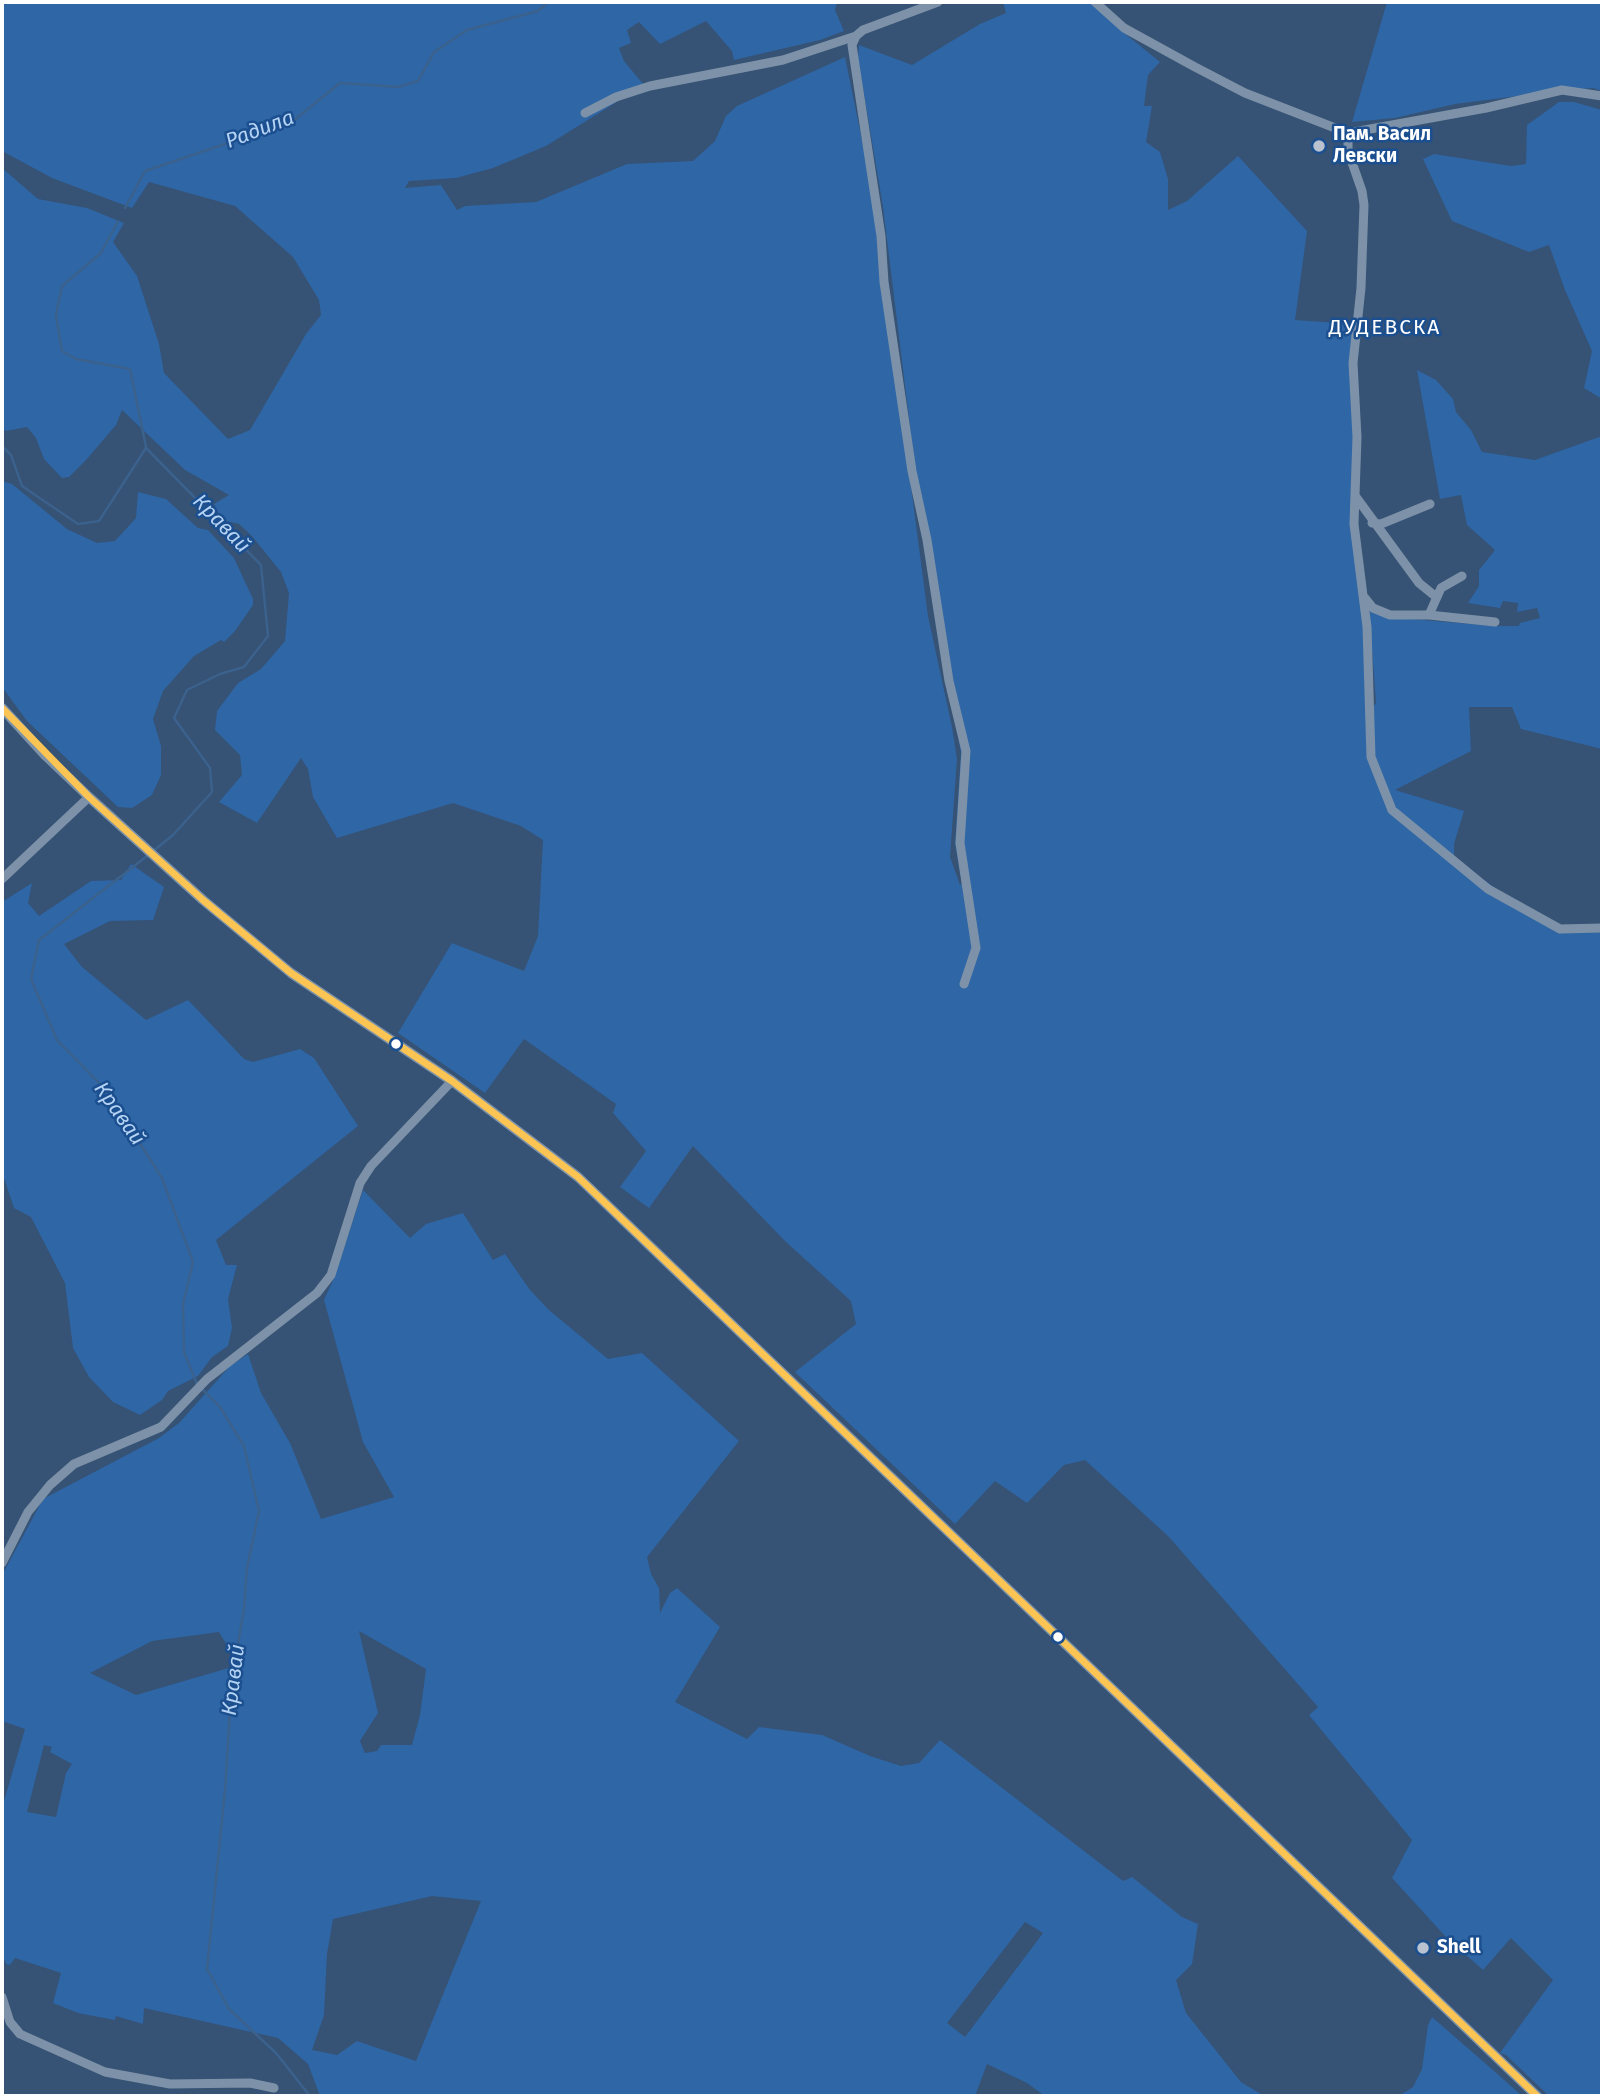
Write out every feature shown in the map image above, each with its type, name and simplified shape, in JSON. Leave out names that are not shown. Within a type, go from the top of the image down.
[{"type":"street","points":[[585,113],[616,97],[650,86],[783,60],[856,36],[863,30],[938,2]]},
{"type":"street","points":[[1096,2],[1124,28],[1245,93],[1348,132],[1486,108],[1562,90],[1602,96]]},
{"type":"street","points":[[856,36],[852,46],[881,236],[884,282],[912,471],[927,540],[949,681],[966,751],[960,843],[975,947],[964,984]]},
{"type":"street","points":[[1348,132],[1348,151],[1364,205],[1361,288],[1353,363],[1357,437],[1354,524],[1364,597],[1371,691],[1371,757],[1392,810],[1488,889],[1560,929],[1602,928]]},
{"type":"street","points":[[1355,496],[1372,523],[1419,583],[1435,596]]},
{"type":"street","points":[[1372,523],[1381,524],[1430,504]]},
{"type":"street","points":[[1429,615],[1435,596],[1441,588],[1462,576]]},
{"type":"street","points":[[1364,597],[1373,608],[1390,615],[1429,615],[1496,622]]},
{"type":"street","points":[[2,708],[89,797],[291,973],[452,1082],[578,1177],[1537,2096]]},
{"type":"street","points":[[2,878],[89,797]]},
{"type":"street","points":[[2,1563],[28,1512],[50,1485],[74,1464],[160,1427],[207,1379],[317,1293],[331,1275],[360,1183],[370,1166],[452,1082]]},
{"type":"street","points":[[2,1997],[10,2022],[20,2034],[105,2073],[170,2084],[250,2083],[274,2088]]},
{"type":"shaded area","points":[[2,2],[837,2],[835,10],[844,31],[820,40],[734,60],[732,51],[706,21],[660,44],[639,22],[627,30],[631,43],[619,48],[624,61],[644,85],[546,146],[493,168],[456,178],[409,181],[405,188],[441,185],[457,210],[465,206],[536,202],[627,164],[693,161],[715,141],[726,116],[737,106],[845,57],[872,189],[928,616],[957,759],[950,857],[960,885],[962,883],[955,844],[961,753],[920,507],[883,207],[858,58],[859,45],[912,65],[980,24],[1006,13],[1003,2],[1092,2],[1160,62],[1148,75],[1144,106],[1152,106],[1146,142],[1160,152],[1168,179],[1168,210],[1187,201],[1238,156],[1307,231],[1295,320],[1354,324],[1354,509],[1373,707],[1376,703],[1369,607],[1387,617],[1495,626],[1519,626],[1520,623],[1540,618],[1537,608],[1517,612],[1518,603],[1503,601],[1500,608],[1468,603],[1479,586],[1479,570],[1495,550],[1467,525],[1461,495],[1440,499],[1417,370],[1436,380],[1453,399],[1456,412],[1471,430],[1482,452],[1535,460],[1602,436],[1602,749],[1521,729],[1512,707],[1469,707],[1471,751],[1395,790],[1464,811],[1454,844],[1454,858],[1546,925],[1602,928],[1602,2096],[1549,2096],[1506,2055],[1500,2053],[1553,1980],[1511,1938],[1483,1970],[1446,1937],[1392,1878],[1412,1840],[1309,1715],[1318,1707],[1169,1537],[1085,1460],[1064,1465],[1027,1503],[995,1481],[955,1524],[795,1372],[856,1324],[851,1301],[785,1241],[693,1146],[649,1208],[620,1187],[646,1151],[613,1113],[616,1104],[524,1039],[485,1093],[398,1033],[452,943],[524,971],[538,936],[543,840],[521,826],[453,803],[337,838],[313,797],[308,769],[301,758],[257,823],[219,802],[242,775],[240,755],[215,730],[217,711],[238,683],[261,669],[285,641],[289,593],[281,572],[251,535],[239,524],[222,520],[214,504],[229,495],[185,470],[122,410],[116,425],[69,477],[62,478],[44,459],[36,438],[27,427],[6,431],[2,428],[2,168],[38,199],[87,208],[124,223],[113,242],[137,276],[159,344],[164,373],[228,439],[250,430],[306,334],[321,315],[319,300],[293,257],[235,206],[149,182],[132,208],[52,178],[2,151]]},
{"type":"shaded area","points":[[1387,2],[1602,2],[1602,91],[1593,88],[1557,91],[1455,104],[1395,118],[1352,122]]},
{"type":"shaded area","points":[[1559,102],[1574,102],[1602,110],[1602,399],[1584,388],[1592,351],[1549,245],[1529,252],[1452,221],[1423,159],[1434,154],[1511,166],[1526,164],[1527,125]]},
{"type":"shaded area","points":[[2,481],[12,484],[67,529],[97,543],[115,541],[136,518],[138,492],[166,499],[198,528],[208,530],[234,558],[253,599],[253,605],[235,631],[224,642],[221,640],[194,656],[163,691],[153,719],[161,746],[161,775],[152,795],[132,808],[118,807],[27,721],[2,687]]},
{"type":"shaded area","points":[[131,864],[164,887],[153,920],[110,921],[64,944],[82,967],[146,1020],[188,1000],[244,1059],[253,1062],[300,1049],[314,1058],[358,1126],[216,1240],[226,1265],[237,1265],[228,1299],[232,1328],[228,1346],[212,1357],[198,1376],[168,1391],[162,1400],[140,1415],[113,1402],[89,1377],[73,1348],[65,1283],[31,1217],[14,1208],[2,1172],[2,902],[32,883],[28,903],[39,916],[91,881],[121,880]]},
{"type":"shaded area","points":[[363,1190],[410,1238],[426,1224],[463,1213],[493,1260],[505,1254],[530,1290],[549,1310],[608,1359],[642,1353],[739,1441],[647,1557],[651,1574],[659,1588],[660,1613],[670,1593],[677,1588],[720,1627],[675,1702],[747,1739],[759,1727],[822,1735],[901,1766],[919,1763],[940,1740],[1123,1881],[1132,1877],[1182,1917],[1198,1924],[1192,1964],[1176,1980],[1186,2013],[1241,2082],[1264,2096],[1045,2096],[1027,2083],[987,2064],[975,2096],[320,2096],[308,2064],[278,2038],[144,2008],[143,2024],[116,2016],[115,2020],[78,2013],[53,2003],[61,1973],[15,1958],[10,1965],[6,1964],[2,1954],[2,1808],[25,1729],[2,1721],[2,1575],[43,1499],[159,1438],[179,1423],[230,1366],[248,1354],[261,1393],[290,1443],[321,1519],[394,1497],[363,1442],[324,1300],[335,1276]],"holes":[[[359,1631],[426,1669],[420,1715],[412,1745],[381,1745],[377,1751],[365,1753],[360,1741],[378,1713]],[[219,1632],[239,1665],[136,1695],[90,1673],[152,1641]],[[44,1745],[52,1747],[50,1752],[72,1764],[66,1773],[56,1817],[27,1812]],[[432,1896],[481,1901],[416,2061],[357,2041],[337,2055],[312,2050],[324,2015],[327,1954],[333,1919]],[[1025,1922],[1043,1933],[965,2037],[947,2023]]]},
{"type":"shaded area","points":[[1432,2017],[1522,2096],[1399,2096],[1413,2087],[1422,2069],[1428,2025]]},
{"type":"waterway","name":"Радила","points":[[125,208],[145,171],[293,121],[340,83],[398,87],[418,81],[434,52],[467,30],[538,11],[548,2]]},
{"type":"waterway","name":"Радила","points":[[118,221],[101,253],[62,286],[56,315],[62,351],[76,359],[130,369],[146,447]]},
{"type":"waterway","name":"Кравай","points":[[2,446],[11,455],[22,486],[78,524],[99,521],[146,448],[261,565],[268,636],[244,667],[220,674],[187,690],[174,718],[210,768],[212,792],[173,835],[152,852]]},
{"type":"waterway","name":"Кравай","points":[[147,856],[39,940],[31,979],[57,1040],[106,1090],[162,1178],[193,1262],[183,1304],[184,1352],[197,1384]]},
{"type":"waterway","name":"Кравай","points":[[202,1389],[220,1407],[244,1446],[259,1511],[247,1568],[244,1609],[232,1679],[225,1790],[207,1969],[229,2009],[276,2053],[310,2096]]},
{"type":"transit line","points":[[2,708],[89,797],[203,900],[291,973],[452,1081],[578,1177],[1537,2096]]},
{"type":"place","name":"Пам. Васил Левски","points":[[1319,146]]},
{"type":"place","name":"Shell","points":[[1423,1948]]},
{"type":"district","name":"ДУДЕВСКА","points":[[1385,328]]}]
